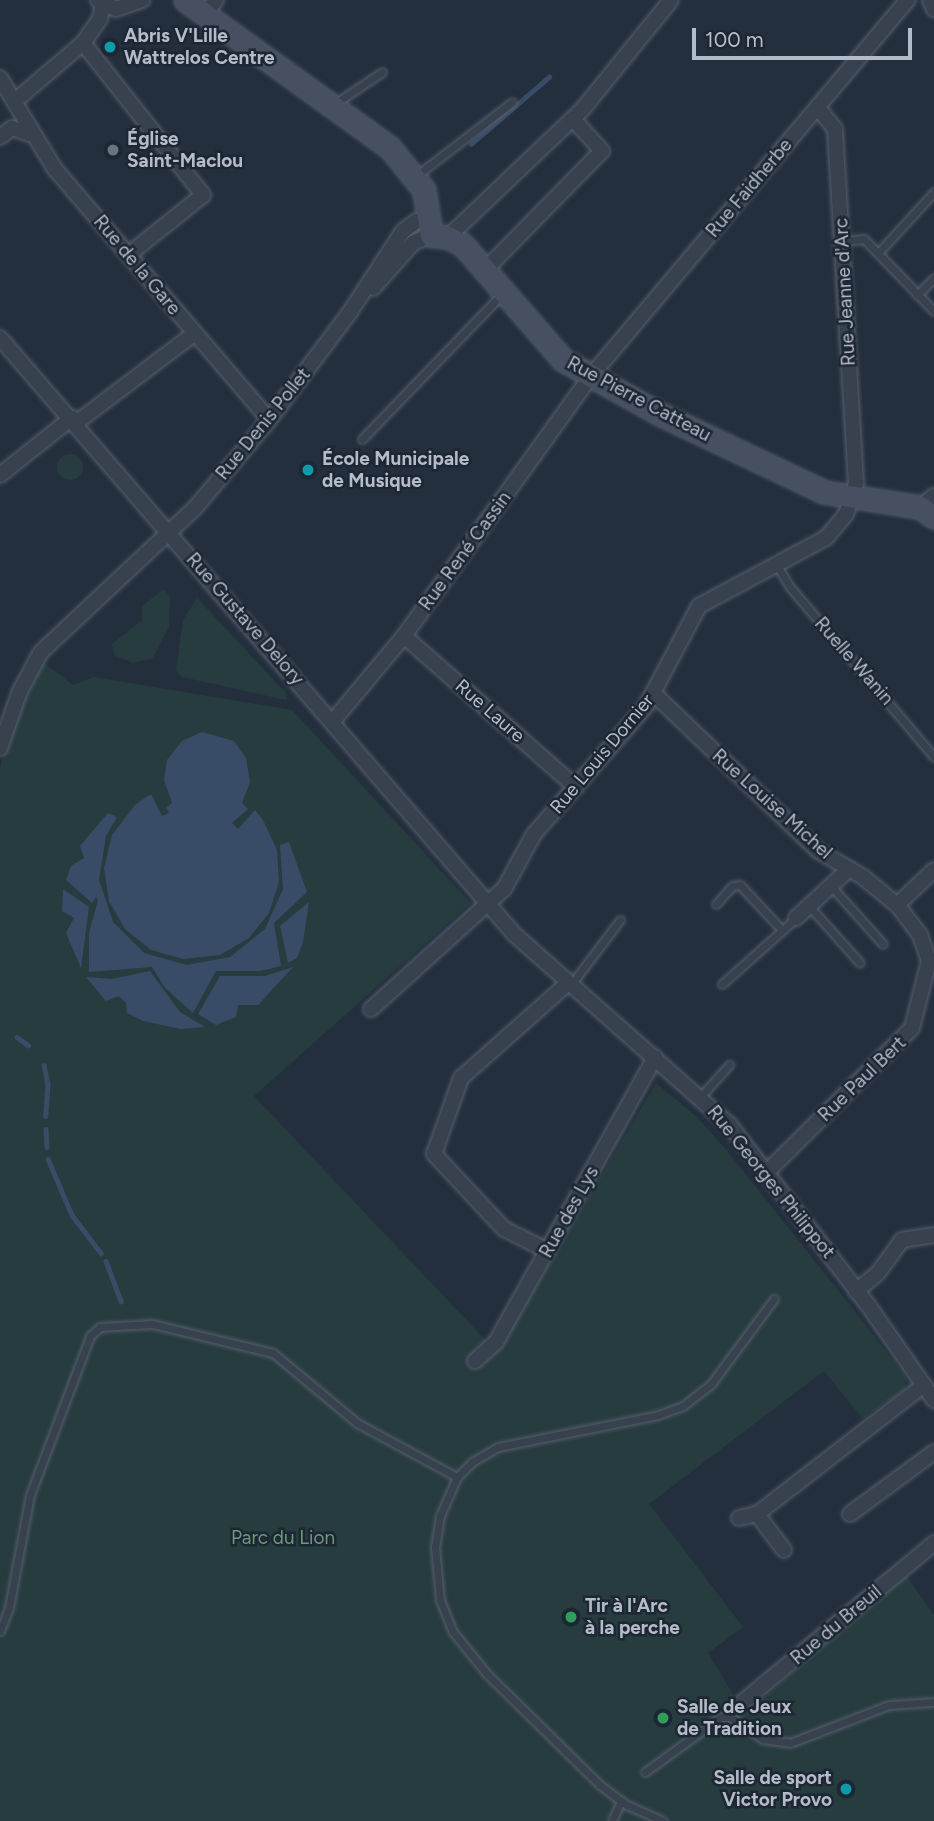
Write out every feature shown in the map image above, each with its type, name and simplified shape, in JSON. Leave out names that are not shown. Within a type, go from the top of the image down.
[{"type":"street","points":[[15,102],[83,43],[100,19],[100,2],[123,9],[142,0]]},
{"type":"street","name":"Rue Pierre Catteau","points":[[185,0],[210,8],[390,148],[415,176],[445,233],[484,271],[559,356],[662,415],[824,492],[854,491],[888,503],[929,507]]},
{"type":"street","name":"Rue Denis Pollet","points":[[0,748],[20,691],[41,652],[88,603],[171,533],[269,421],[350,312],[413,243],[445,233],[573,119],[671,0]]},
{"type":"street","name":"Rue Faidherbe","points":[[591,376],[908,0]]},
{"type":"street","points":[[930,0],[934,9]]},
{"type":"street","points":[[83,43],[203,195],[128,255]]},
{"type":"street","name":"Rue de la Gare","points":[[0,78],[32,135],[128,255],[269,421]]},
{"type":"street","name":"Rue Jeanne d'Arc","points":[[817,107],[835,129],[854,491]]},
{"type":"street","points":[[484,271],[602,151],[573,119]]},
{"type":"street","points":[[0,137],[12,128],[32,135]]},
{"type":"street","points":[[0,475],[195,332]]},
{"type":"street","name":"Rue Gustave Delory","points":[[0,338],[488,902]]},
{"type":"street","name":"Rue René Cassin","points":[[333,721],[404,635],[591,376]]},
{"type":"street","name":"Rue Louis Dornier","points":[[371,1009],[504,889],[534,834],[654,694],[699,606],[819,543],[836,527],[854,491]]},
{"type":"street","name":"Rue Laure","points":[[404,635],[576,787]]},
{"type":"street","name":"Rue Louise Michel","points":[[654,694],[817,850],[849,869],[897,905]]},
{"type":"street","points":[[796,918],[849,869]]},
{"type":"street","points":[[897,905],[934,870]]},
{"type":"street","name":"Rue Georges Philippot","points":[[488,902],[568,985],[701,1096],[766,1172],[934,1400]]},
{"type":"street","name":"Rue Paul Bert","points":[[766,1172],[907,1037],[919,1014],[932,968],[925,944],[897,905]]},
{"type":"street","points":[[548,1251],[504,1229],[434,1154],[461,1077],[568,985]]},
{"type":"street","name":"Rue des Lys","points":[[475,1362],[496,1342],[655,1057]]},
{"type":"street","points":[[856,1291],[878,1273],[902,1240],[934,1236]]},
{"type":"street","points":[[739,1518],[757,1514],[924,1385]]},
{"type":"street","points":[[850,1514],[934,1452]]},
{"type":"street","points":[[757,1514],[784,1550]]},
{"type":"street","name":"Rue du Breuil","points":[[738,1706],[934,1543]]},
{"type":"lane","points":[[333,105],[382,72]]},
{"type":"lane","points":[[415,176],[512,102]]},
{"type":"lane","points":[[878,253],[934,192]]},
{"type":"lane","points":[[842,241],[864,239],[934,311]]},
{"type":"lane","points":[[917,295],[934,278]]},
{"type":"lane","points":[[362,439],[503,293]]},
{"type":"lane","name":"Ruelle Wanin","points":[[776,564],[789,586],[934,757]]},
{"type":"lane","points":[[716,904],[732,886],[740,885],[780,928]]},
{"type":"lane","points":[[830,885],[883,944]]},
{"type":"lane","points":[[809,905],[859,963]]},
{"type":"lane","points":[[722,984],[780,928],[796,918]]},
{"type":"lane","points":[[568,985],[620,920]]},
{"type":"lane","points":[[701,1096],[729,1065]]},
{"type":"lane","points":[[663,1821],[621,1801],[487,1674],[448,1623],[440,1600],[436,1540],[440,1516],[457,1477],[472,1462],[498,1447],[658,1415],[683,1406],[711,1384],[774,1300]]},
{"type":"lane","points":[[0,1631],[41,1458],[83,1346],[100,1327],[152,1324],[273,1353],[357,1423],[457,1477]]},
{"type":"lane","points":[[645,1772],[721,1717],[730,1717],[763,1739],[790,1743],[889,1705],[934,1702]]},
{"type":"lane","points":[[612,1821],[621,1801]]},
{"type":"green space","points":[[70,454],[79,458],[83,467],[79,476],[70,480],[61,476],[57,467],[61,458]]},
{"type":"green space","points":[[164,589],[170,597],[169,627],[152,659],[132,663],[114,655],[112,644],[142,620],[142,606]]},
{"type":"green space","points":[[197,598],[286,693],[286,700],[182,677],[176,670],[183,620]]},
{"type":"green space","name":"Parc du Lion","points":[[43,662],[73,685],[93,677],[292,710],[471,903],[254,1096],[494,1349],[498,1350],[656,1083],[696,1116],[728,1152],[858,1315],[907,1379],[905,1389],[863,1419],[824,1371],[649,1504],[743,1627],[708,1653],[745,1714],[906,1575],[934,1615],[934,1821],[0,1821],[0,768],[7,737]]},
{"type":"water","points":[[202,732],[234,741],[246,758],[250,782],[242,803],[248,809],[232,823],[238,829],[255,810],[263,820],[277,850],[279,882],[269,913],[249,938],[220,955],[183,959],[151,950],[125,929],[109,901],[104,868],[112,835],[135,805],[151,794],[162,816],[169,813],[166,808],[172,803],[164,780],[167,760],[182,741]]},
{"type":"water","points":[[108,813],[117,817],[106,836],[99,880],[113,922],[144,953],[187,965],[230,957],[265,929],[283,889],[280,845],[289,842],[307,892],[274,923],[281,966],[260,971],[216,971],[193,1013],[165,988],[152,967],[89,972],[89,933],[98,900],[96,897],[92,903],[66,880],[71,866],[84,858],[80,846]]},
{"type":"water","points":[[63,889],[89,907],[81,968],[66,933],[74,918],[62,911]]},
{"type":"water","points":[[309,902],[303,942],[297,958],[288,963],[280,926]]},
{"type":"water","points":[[293,967],[258,1005],[238,1005],[236,1017],[216,1025],[198,1014],[220,976],[265,976]]},
{"type":"water","points":[[150,971],[180,1012],[205,1027],[181,1029],[143,1021],[127,1013],[126,1003],[119,996],[106,1001],[86,977],[112,979]]},
{"type":"waterway","points":[[471,144],[549,77]]},
{"type":"waterway","points":[[17,1037],[28,1045]]},
{"type":"waterway","points":[[44,1065],[48,1084],[46,1116]]},
{"type":"waterway","points":[[46,1129],[47,1147]]},
{"type":"waterway","points":[[48,1159],[72,1215],[101,1253]]},
{"type":"waterway","points":[[106,1261],[121,1301]]},
{"type":"place","name":"Abris V'Lille Wattrelos Centre","points":[[110,47]]},
{"type":"place","name":"Église Saint-Maclou","points":[[113,150]]},
{"type":"place","name":"École Municipale de Musique","points":[[308,470]]},
{"type":"place","name":"Tir à l'Arc à la perche","points":[[571,1617]]},
{"type":"place","name":"Salle de Jeux de Tradition","points":[[663,1718]]},
{"type":"place","name":"Salle de sport Victor Provo","points":[[846,1789]]}]
